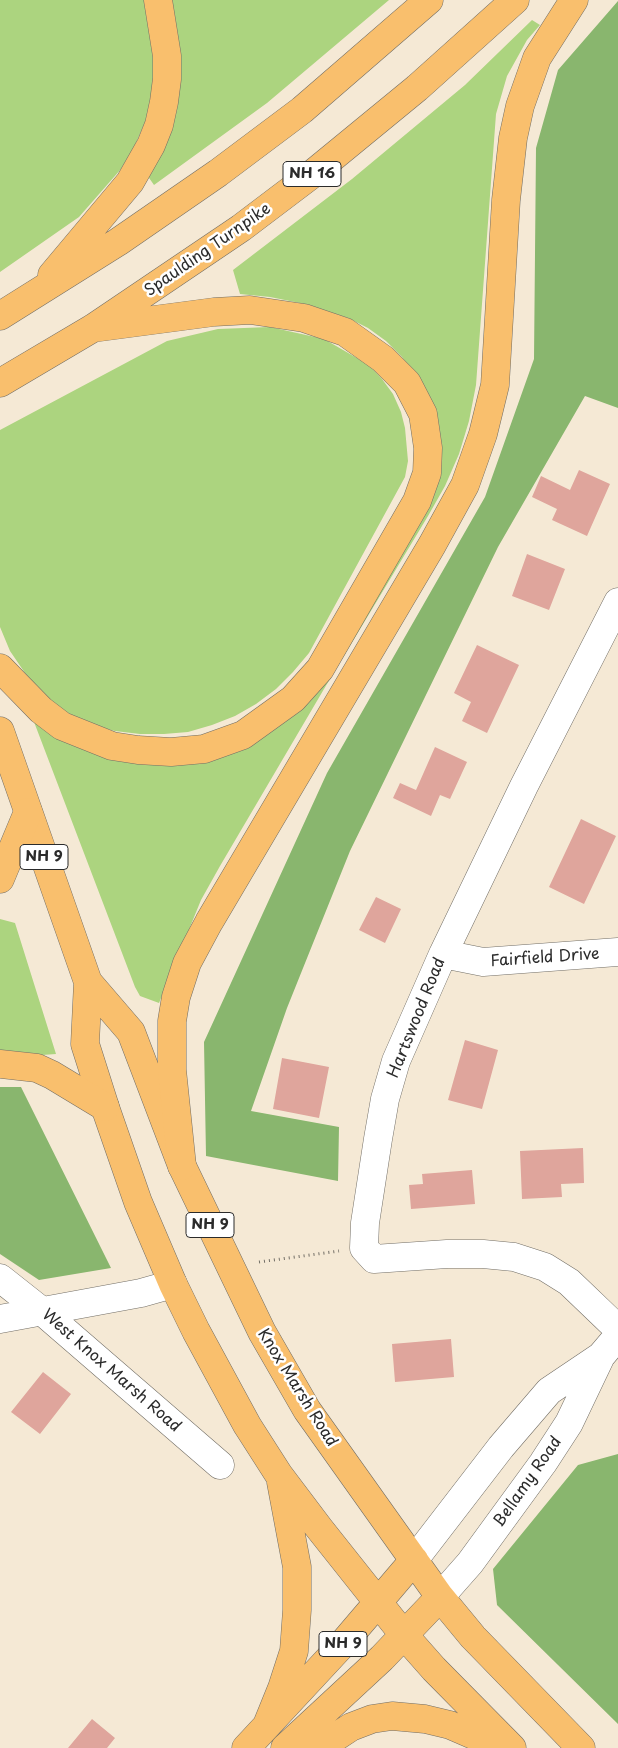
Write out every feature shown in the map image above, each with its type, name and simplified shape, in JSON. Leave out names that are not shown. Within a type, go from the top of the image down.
[{"type":"main road","points":[[35,295],[130,182],[151,145],[159,125],[167,79],[166,56],[158,0]]},
{"type":"main road","points":[[0,316],[118,242],[218,173],[302,110],[429,0]]},
{"type":"main road","name":"Spaulding Turnpike","points":[[0,383],[94,328],[241,228],[311,175],[418,88],[515,0]]},
{"type":"main road","points":[[182,1166],[172,1070],[172,1021],[176,997],[187,963],[209,922],[432,545],[465,485],[483,434],[496,385],[506,200],[513,138],[520,106],[537,58],[574,0]]},
{"type":"main road","points":[[0,668],[42,710],[62,726],[112,746],[171,752],[204,749],[243,735],[293,699],[320,669],[418,502],[427,473],[428,448],[423,414],[406,383],[383,359],[345,332],[304,318],[250,310],[214,312],[94,328]]},
{"type":"main road","name":"Knox Marsh Road","points":[[0,731],[88,982],[130,1032],[182,1166],[262,1332],[307,1410],[440,1597],[474,1637],[581,1748]]},
{"type":"main road","points":[[0,879],[28,812]]},
{"type":"main road","name":"Knox Marsh Road","points":[[88,982],[85,1044],[138,1202],[173,1284],[196,1331],[248,1426],[279,1475],[318,1528],[404,1635],[434,1669],[512,1748]]},
{"type":"main road","points":[[0,1064],[37,1068],[105,1107]]},
{"type":"main road","name":"NH 9","points":[[267,1725],[294,1651],[297,1610],[297,1567],[279,1475]]},
{"type":"main road","name":"NH 9","points":[[246,1748],[340,1648],[414,1560]]},
{"type":"main road","name":"NH 9","points":[[285,1748],[404,1635],[440,1597]]},
{"type":"main road","points":[[319,1748],[351,1727],[372,1719],[392,1716],[425,1718],[450,1725],[478,1737],[496,1748]]},
{"type":"street","name":"Hartswood Road","points":[[618,602],[524,786],[443,954],[396,1061],[385,1099],[365,1223],[364,1248],[374,1259],[447,1254],[482,1254],[514,1257],[545,1267],[569,1282],[618,1329]]},
{"type":"street","name":"Fairfield Drive","points":[[443,954],[483,962],[618,952]]},
{"type":"street","name":"West Knox Marsh Road","points":[[0,1278],[43,1312],[220,1465]]},
{"type":"street","points":[[0,1319],[141,1293],[173,1284]]},
{"type":"street","name":"Bellamy Road","points":[[414,1560],[501,1447],[549,1391],[609,1346]]},
{"type":"street","name":"Bellamy Road","points":[[440,1597],[470,1563],[543,1463],[569,1423],[609,1346]]},
{"type":"path","points":[[257,1262],[348,1250]]},
{"type":"green space","points":[[0,0],[145,0],[154,48],[154,70],[152,93],[146,120],[135,145],[121,169],[79,217],[0,272]]},
{"type":"green space","points":[[169,0],[389,0],[267,103],[154,185],[147,175]]},
{"type":"green space","points":[[618,1],[618,408],[585,396],[498,547],[350,851],[287,1008],[251,1111],[339,1127],[338,1181],[206,1156],[204,1042],[327,773],[485,497],[534,359],[536,148],[558,70]]},
{"type":"green space","points":[[532,20],[540,25],[527,40],[507,76],[496,114],[476,385],[469,421],[459,454],[445,486],[428,516],[201,900],[159,1003],[140,996],[31,714],[100,749],[254,736],[420,509],[415,375],[402,357],[386,341],[368,328],[348,318],[300,303],[240,294],[233,270],[352,179],[465,85]]},
{"type":"green space","points":[[270,327],[324,339],[369,365],[382,379],[393,394],[401,412],[405,428],[408,461],[405,477],[309,653],[276,689],[256,704],[235,716],[188,732],[140,734],[115,731],[92,725],[66,712],[45,696],[25,673],[10,651],[0,627],[0,430],[167,341],[218,329]]},
{"type":"green space","points":[[0,919],[15,923],[56,1054],[0,1053]]},
{"type":"green space","points":[[0,1087],[21,1087],[111,1268],[39,1280],[0,1254]]},
{"type":"green space","points":[[618,1454],[618,1724],[497,1605],[493,1569],[578,1465]]},
{"type":"building","points":[[579,470],[610,484],[587,536],[552,520],[557,509],[532,497],[541,476],[570,490]]},
{"type":"building","points":[[527,554],[565,569],[549,610],[512,596]]},
{"type":"building","points":[[477,645],[519,665],[487,733],[462,721],[471,702],[454,693]]},
{"type":"building","points":[[435,747],[467,762],[450,799],[440,795],[431,816],[393,798],[400,783],[416,790]]},
{"type":"building","points":[[581,819],[616,836],[584,904],[549,887]]},
{"type":"building","points":[[376,897],[401,909],[385,943],[359,930]]},
{"type":"building","points":[[465,1040],[498,1050],[482,1109],[448,1100]]},
{"type":"building","points":[[282,1058],[329,1067],[319,1118],[273,1109]]},
{"type":"building","points":[[583,1148],[584,1183],[561,1184],[562,1197],[522,1199],[520,1151]]},
{"type":"building","points":[[472,1170],[475,1204],[411,1209],[409,1185],[423,1184],[422,1174]]},
{"type":"building","points":[[451,1339],[454,1377],[395,1382],[392,1344]]},
{"type":"building","points":[[43,1372],[71,1394],[40,1434],[11,1412]]},
{"type":"building","points":[[92,1719],[115,1738],[107,1748],[68,1748]]}]
